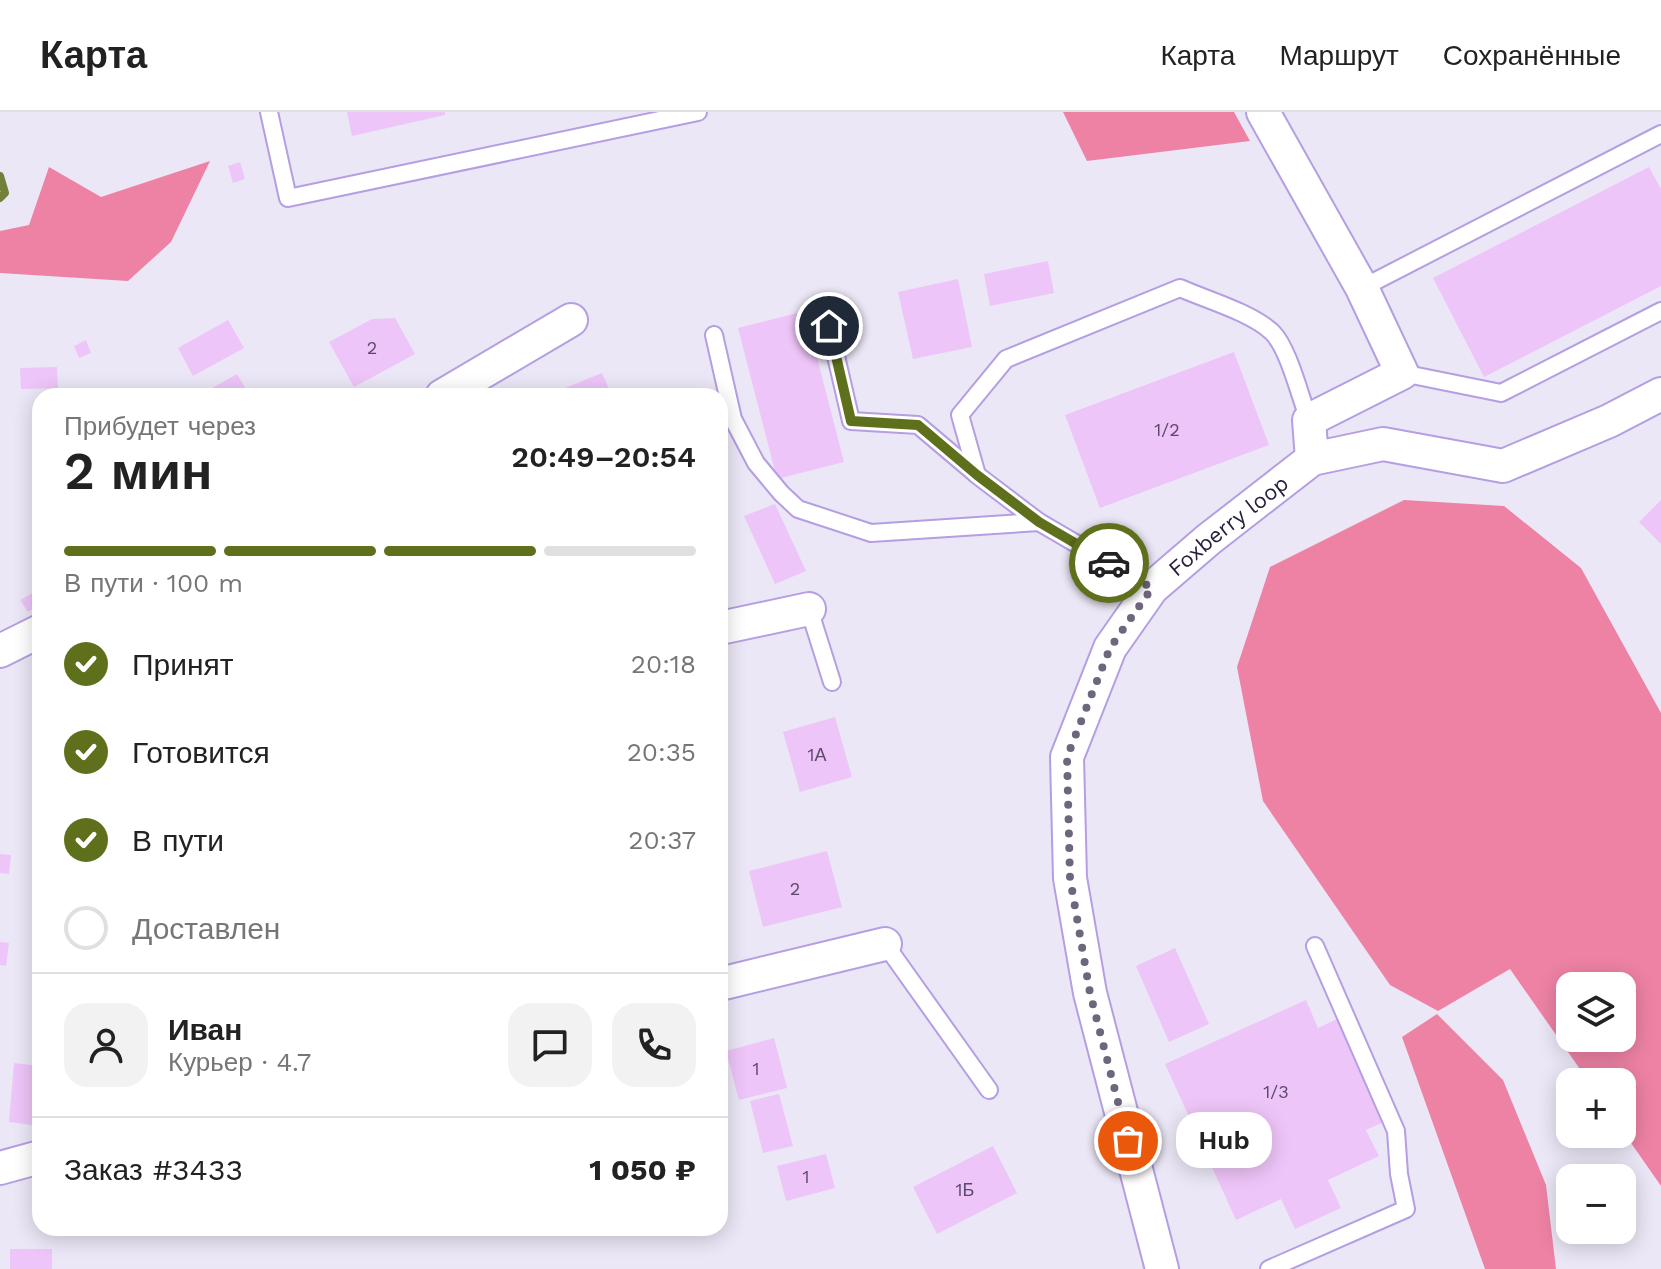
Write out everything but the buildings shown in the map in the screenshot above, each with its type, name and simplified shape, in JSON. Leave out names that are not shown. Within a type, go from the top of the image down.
[{"type":"street","points":[[1264,112],[1362,288],[1402,373],[1309,420],[1312,459]]},
{"type":"street","points":[[456,388],[571,320]]},
{"type":"street","name":"Foxberry loop","points":[[1162,1269],[1090,993],[1070,878],[1067,757],[1110,648],[1152,588],[1312,459],[1383,444],[1503,466],[1609,421],[1661,394]]},
{"type":"street","points":[[728,626],[809,609]]},
{"type":"street","points":[[0,651],[32,635]]},
{"type":"street","points":[[728,982],[885,944]]},
{"type":"street","points":[[0,1168],[32,1159]]},
{"type":"lane","points":[[269,112],[288,198],[698,112]]},
{"type":"lane","points":[[1362,288],[1661,134]]},
{"type":"lane","points":[[977,475],[960,415],[1006,359],[1180,288],[1244,315],[1272,333],[1285,354],[1309,420]]},
{"type":"lane","points":[[1402,373],[1501,393],[1661,311]]},
{"type":"lane","points":[[829,326],[851,421],[918,425],[1039,522],[1152,588]]},
{"type":"lane","points":[[714,335],[726,388]]},
{"type":"lane","points":[[728,397],[733,419],[756,463],[798,509],[871,533],[1039,522]]},
{"type":"lane","points":[[809,609],[832,682]]},
{"type":"lane","points":[[885,944],[989,1090]]},
{"type":"lane","points":[[1269,1269],[1406,1209],[1399,1174],[1396,1131],[1315,946]]},
{"type":"shaded area","points":[[1063,112],[1234,112],[1250,141],[1087,161]]},
{"type":"shaded area","points":[[210,161],[171,242],[128,281],[0,273],[0,231],[29,225],[49,167],[101,197]]},
{"type":"shaded area","points":[[1404,500],[1504,506],[1581,568],[1661,713],[1661,1186],[1635,1148],[1636,1068],[1579,1068],[1568,1052],[1636,1052],[1636,972],[1556,972],[1556,1035],[1510,969],[1438,1011],[1390,985],[1263,801],[1237,667],[1270,567]]},
{"type":"shaded area","points":[[1437,1014],[1503,1080],[1546,1185],[1556,1269],[1485,1269],[1402,1037]]},
{"type":"waterway","points":[[0,176],[5,193],[0,198]]},
{"type":"way so far","points":[[1109,563],[1152,588],[1110,648],[1067,757],[1070,878],[1090,993],[1128,1141]]},
{"type":"place","name":"Hub","points":[[1128,1141]]},
{"type":"route","points":[[829,326],[851,421],[918,425],[1039,522],[1109,563]]}]
